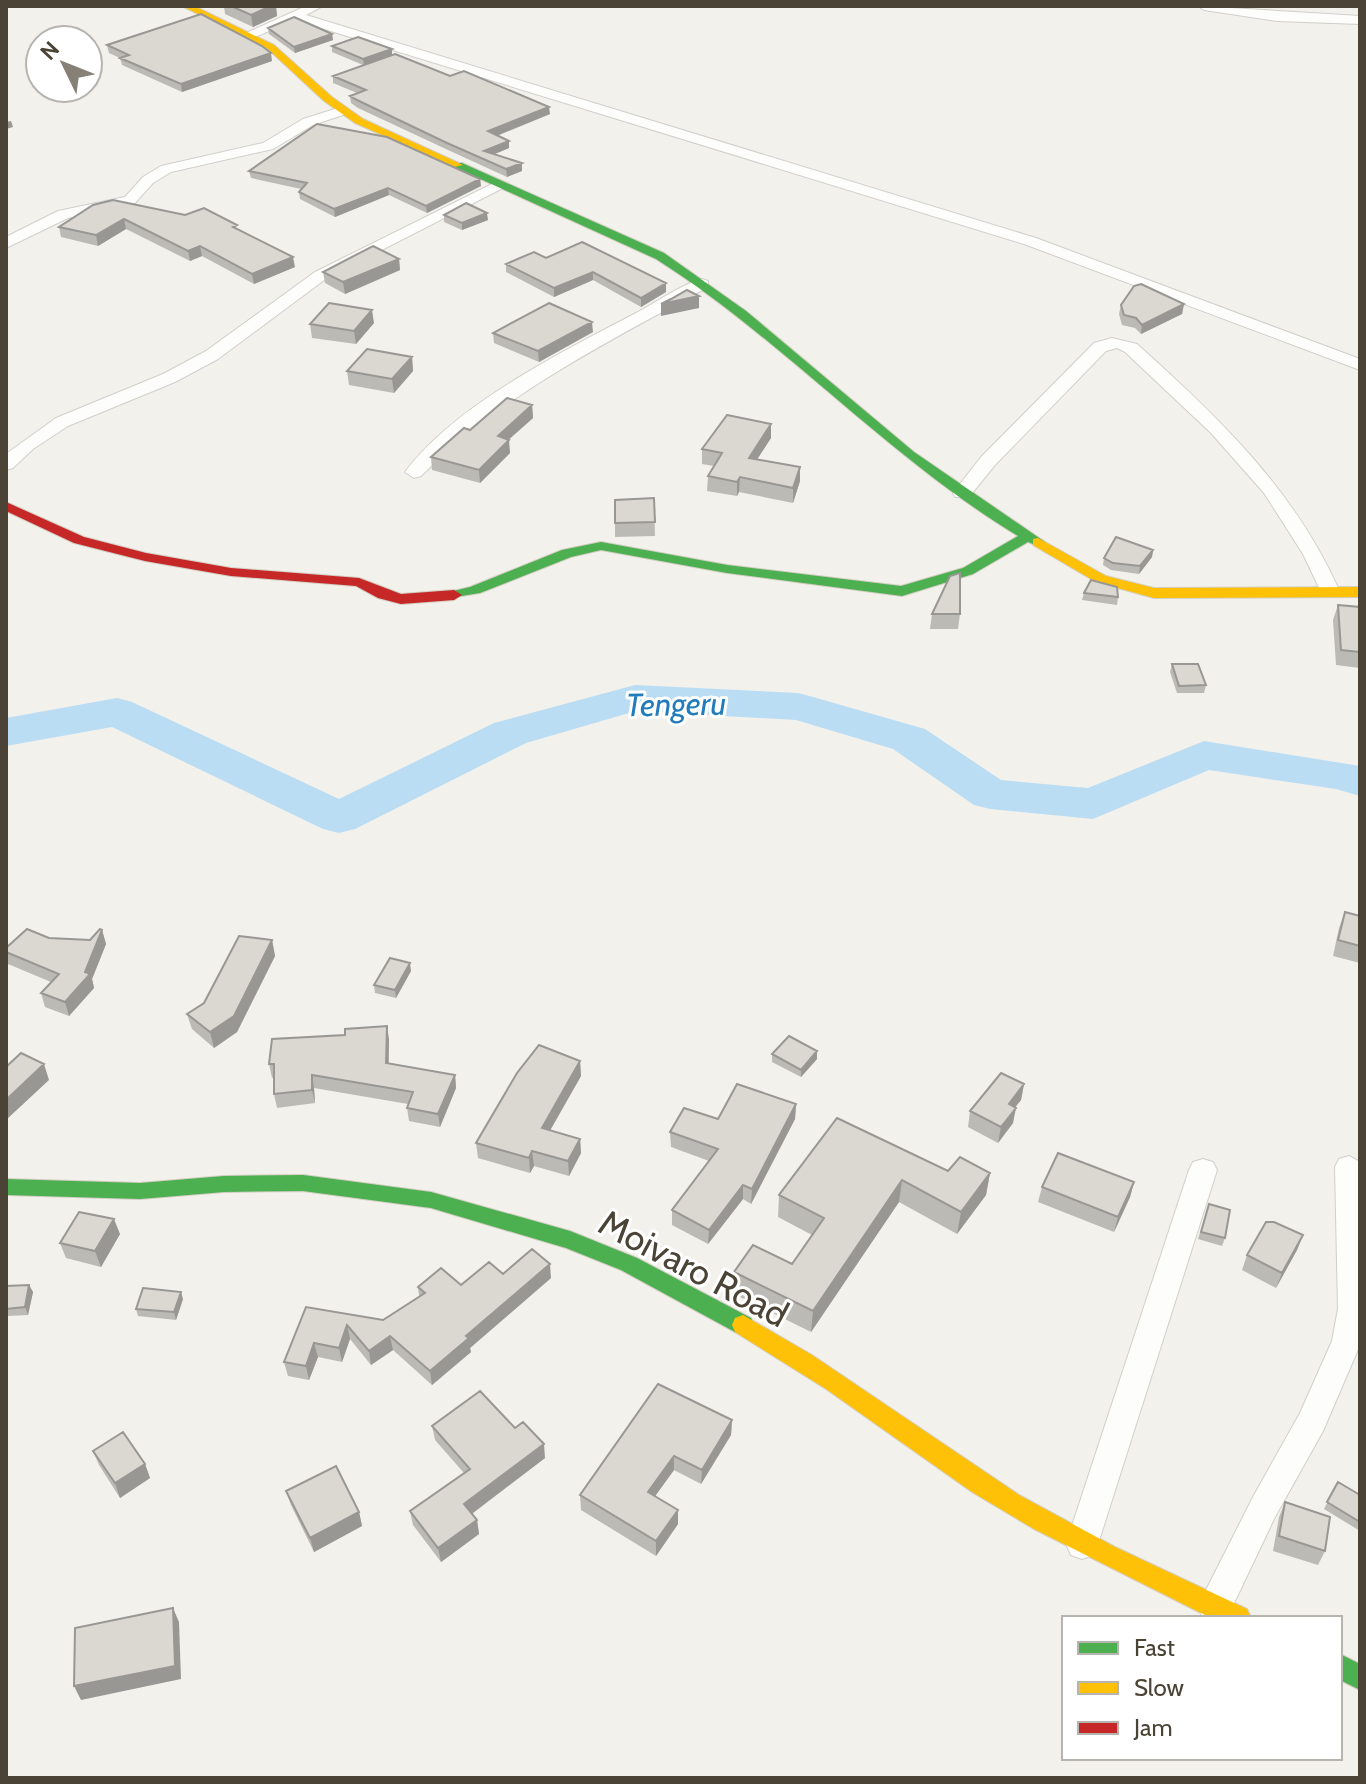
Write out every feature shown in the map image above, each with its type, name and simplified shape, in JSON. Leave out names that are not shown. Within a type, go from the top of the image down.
[{"type":"street","points":[[187,6],[250,34],[282,56],[321,96],[341,111],[498,185],[660,256],[702,284],[799,359],[871,424],[962,493],[1101,579],[1135,590],[1180,594],[1360,592]]},
{"type":"street","points":[[250,34],[317,6]]},
{"type":"street","points":[[1204,6],[1277,17],[1360,20]]},
{"type":"street","points":[[295,16],[1030,241],[1360,365]]},
{"type":"street","points":[[6,243],[63,214],[130,200],[148,180],[166,169],[268,146],[308,122],[341,111]]},
{"type":"street","points":[[6,464],[27,445],[62,422],[169,378],[212,355],[321,275],[498,185]]},
{"type":"street","points":[[414,472],[450,434],[499,399],[702,284]]},
{"type":"street","points":[[962,493],[988,461],[1100,347],[1111,342],[1120,343],[1131,348],[1164,379],[1272,491],[1318,560],[1329,590]]},
{"type":"street","points":[[6,506],[79,540],[145,557],[242,573],[359,582],[383,595],[401,599],[451,596],[475,590],[567,553],[601,546],[727,569],[902,591],[968,571],[1028,536]]},
{"type":"street","points":[[1226,1612],[1264,1507],[1312,1421],[1347,1341],[1353,1309],[1349,1167]]},
{"type":"street","points":[[1082,1544],[1203,1170]]},
{"type":"street","name":"Moivaro Road","points":[[6,1187],[140,1191],[224,1184],[303,1183],[431,1200],[570,1240],[629,1264],[753,1331],[860,1400],[981,1485],[1082,1544],[1226,1612]]},
{"type":"street","points":[[1342,1668],[1360,1677]]},
{"type":"building","points":[[231,6],[271,6],[251,15]]},
{"type":"building","points":[[201,14],[271,53],[181,84],[120,58],[129,55],[107,45]]},
{"type":"building","points":[[294,17],[332,34],[294,47],[268,28]]},
{"type":"building","points":[[358,37],[392,49],[363,59],[332,46]]},
{"type":"building","points":[[395,54],[450,76],[464,71],[549,107],[488,131],[509,141],[484,151],[522,163],[506,169],[447,143],[350,96],[366,90],[333,76]]},
{"type":"building","points":[[317,124],[387,137],[480,179],[426,206],[388,188],[334,209],[299,192],[307,183],[249,171]]},
{"type":"building","points":[[113,200],[185,215],[204,208],[237,225],[233,227],[293,257],[252,274],[200,246],[188,251],[124,219],[96,235],[59,227],[93,205]]},
{"type":"building","points":[[466,203],[487,213],[462,223],[444,215]]},
{"type":"building","points":[[582,242],[666,283],[641,298],[593,272],[554,288],[506,264],[534,252],[546,258]]},
{"type":"building","points":[[373,246],[399,259],[343,282],[323,272]]},
{"type":"building","points":[[1141,284],[1184,304],[1142,325],[1136,318],[1124,315],[1121,305],[1134,286]]},
{"type":"building","points":[[687,290],[699,296],[661,304],[671,299]]},
{"type":"building","points":[[329,303],[372,310],[354,331],[310,324]]},
{"type":"building","points":[[549,303],[592,322],[538,351],[493,333]]},
{"type":"building","points":[[367,349],[412,357],[392,379],[347,371]]},
{"type":"building","points":[[507,398],[532,405],[498,436],[509,440],[479,470],[431,457],[464,428],[470,430]]},
{"type":"building","points":[[727,415],[771,424],[749,458],[800,467],[793,488],[740,477],[737,482],[708,476],[722,453],[702,449]]},
{"type":"building","points":[[654,498],[655,522],[615,523],[615,500]]},
{"type":"building","points":[[1116,537],[1153,550],[1140,566],[1113,563],[1104,558]]},
{"type":"building","points":[[960,573],[960,614],[932,614],[950,576]]},
{"type":"building","points":[[1091,580],[1117,587],[1118,597],[1084,593]]},
{"type":"building","points":[[1338,605],[1360,607],[1360,652],[1341,650]]},
{"type":"building","points":[[1172,664],[1198,664],[1206,685],[1179,686]]},
{"type":"building","points":[[1345,912],[1360,916],[1360,946],[1338,940]]},
{"type":"building","points":[[27,929],[49,938],[90,940],[102,930],[85,972],[90,974],[65,1002],[41,993],[59,974],[6,952],[6,948]]},
{"type":"building","points":[[239,936],[272,940],[234,1016],[210,1032],[187,1014],[204,1003]]},
{"type":"building","points":[[390,958],[410,963],[395,990],[374,985]]},
{"type":"building","points":[[387,1026],[386,1063],[455,1075],[438,1114],[407,1108],[413,1092],[312,1075],[312,1090],[274,1094],[274,1064],[269,1064],[272,1039],[345,1035],[345,1029]]},
{"type":"building","points":[[789,1036],[817,1051],[801,1070],[772,1054]]},
{"type":"building","points":[[539,1045],[580,1061],[542,1128],[580,1139],[568,1161],[532,1151],[529,1158],[476,1143],[517,1073]]},
{"type":"building","points":[[21,1053],[44,1064],[6,1100],[6,1067]]},
{"type":"building","points":[[1001,1073],[1024,1084],[1009,1104],[1016,1108],[1001,1127],[970,1111]]},
{"type":"building","points":[[737,1084],[796,1104],[752,1189],[743,1185],[709,1230],[672,1210],[718,1149],[670,1132],[684,1108],[718,1119]]},
{"type":"building","points":[[837,1118],[948,1171],[960,1157],[990,1173],[961,1212],[902,1180],[813,1311],[734,1272],[753,1245],[792,1264],[824,1218],[779,1195]]},
{"type":"building","points":[[1058,1153],[1134,1182],[1118,1217],[1042,1187]]},
{"type":"building","points":[[1209,1204],[1230,1210],[1225,1238],[1201,1232]]},
{"type":"building","points":[[79,1212],[114,1219],[95,1251],[60,1243]]},
{"type":"building","points":[[1266,1222],[1274,1222],[1303,1235],[1282,1273],[1247,1255]]},
{"type":"building","points":[[532,1249],[550,1264],[430,1371],[390,1336],[369,1351],[347,1325],[339,1348],[314,1343],[306,1366],[284,1362],[306,1307],[383,1320],[425,1293],[418,1287],[441,1268],[461,1285],[489,1262],[503,1274]]},
{"type":"building","points":[[29,1285],[25,1307],[6,1309],[6,1286]]},
{"type":"building","points":[[143,1288],[181,1292],[174,1312],[136,1309]]},
{"type":"building","points":[[658,1384],[732,1420],[702,1470],[674,1456],[648,1492],[678,1510],[656,1541],[580,1495]]},
{"type":"building","points":[[480,1391],[515,1428],[523,1422],[544,1444],[464,1504],[477,1520],[438,1548],[410,1511],[470,1469],[432,1426]]},
{"type":"building","points":[[123,1432],[145,1464],[115,1483],[93,1451]]},
{"type":"building","points":[[336,1466],[359,1512],[310,1538],[286,1491]]},
{"type":"building","points":[[1338,1482],[1360,1495],[1360,1522],[1327,1502]]},
{"type":"building","points":[[1285,1502],[1330,1517],[1325,1551],[1279,1536]]},
{"type":"building","points":[[173,1608],[175,1666],[74,1686],[75,1628]]},
{"type":"waterway","name":"Tengeru","points":[[6,732],[117,712],[339,818],[510,733],[635,698],[798,707],[909,739],[990,794],[1093,804],[1204,755],[1341,775],[1360,781]]},
{"type":"traffic: fast","points":[[458,165],[660,256],[688,274],[768,334],[909,455],[972,501],[1038,542]]},
{"type":"traffic: fast","points":[[454,595],[475,590],[567,553],[601,546],[727,569],[902,591],[968,571],[1028,536]]},
{"type":"traffic: fast","points":[[6,1187],[140,1191],[224,1184],[303,1183],[431,1200],[570,1240],[629,1264],[743,1325]]},
{"type":"traffic: fast","points":[[1342,1668],[1360,1677]]},
{"type":"traffic: slow","points":[[187,6],[271,47],[328,99],[359,121],[458,165]]},
{"type":"traffic: slow","points":[[1038,542],[1101,579],[1154,593],[1360,592]]},
{"type":"traffic: slow","points":[[743,1325],[804,1362],[1011,1503],[1106,1555],[1234,1616]]},
{"type":"traffic: jam","points":[[6,506],[79,540],[145,557],[231,572],[359,582],[383,595],[401,599],[454,595]]}]
